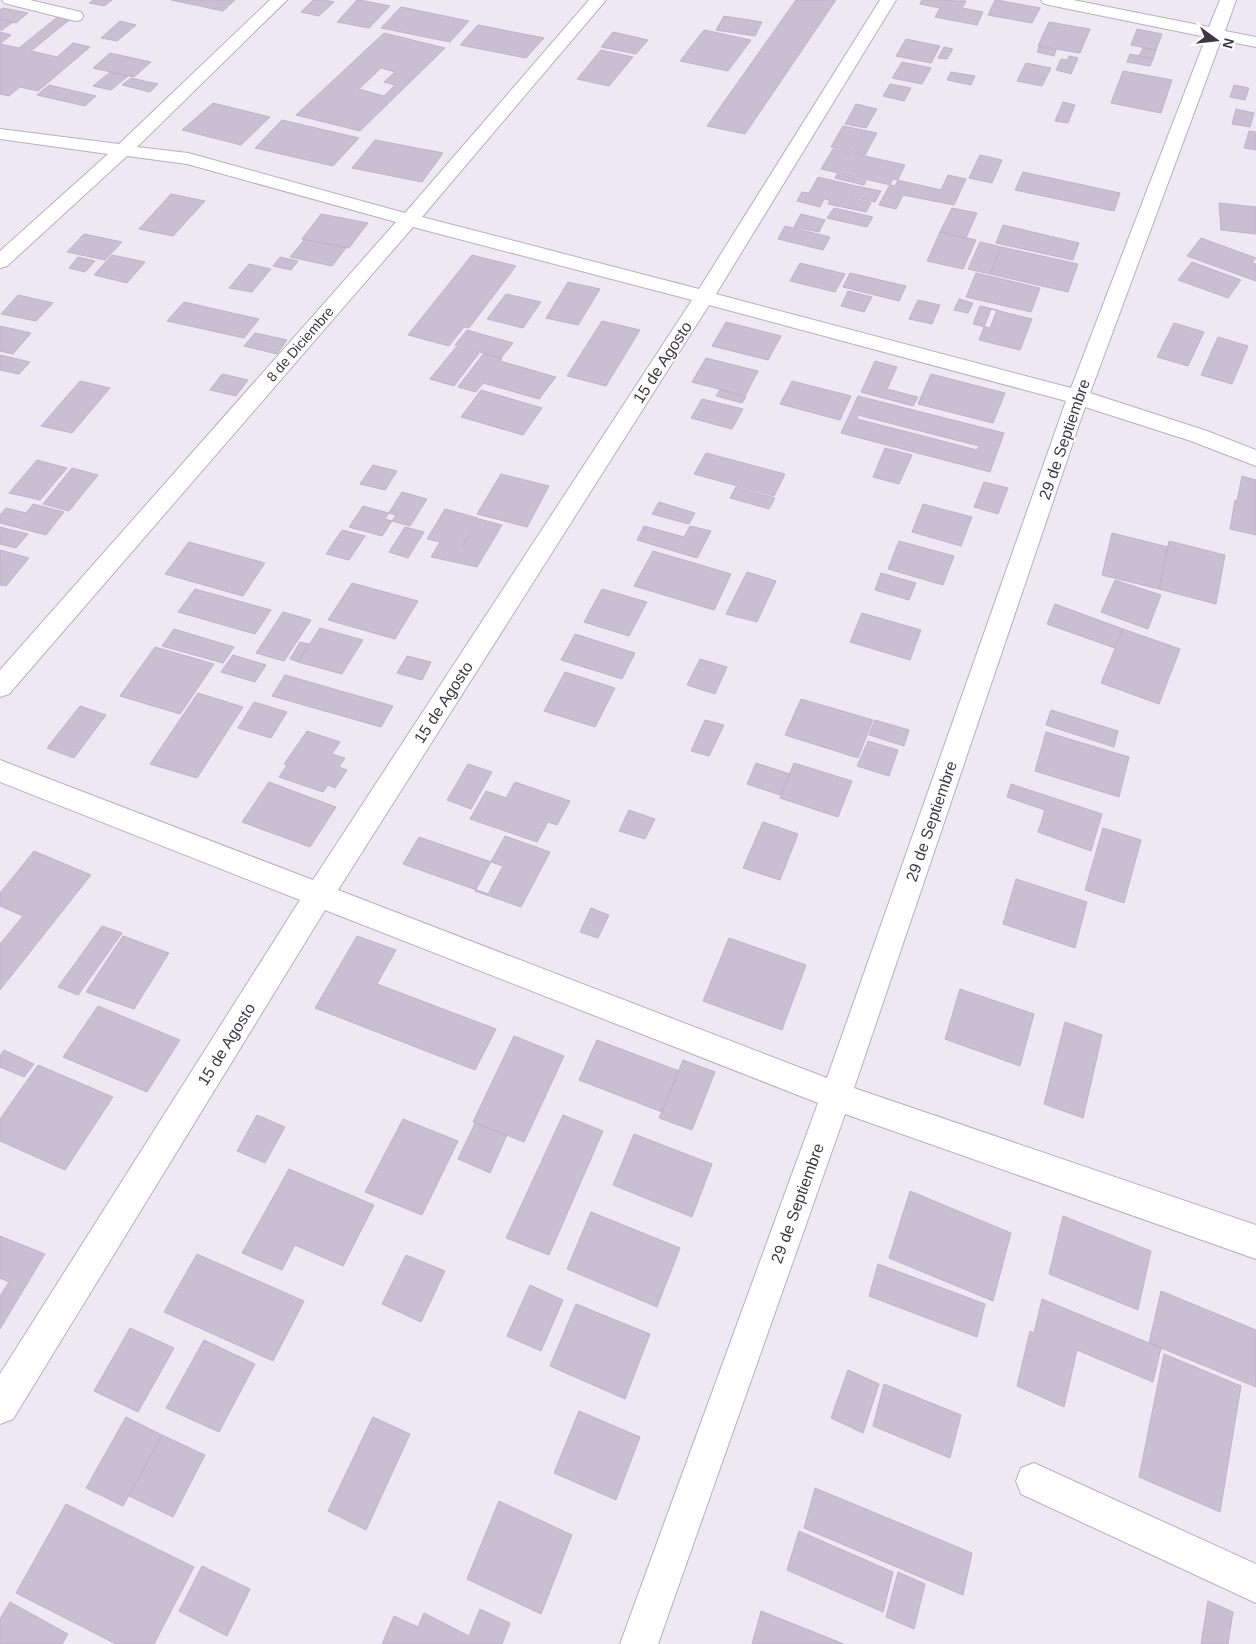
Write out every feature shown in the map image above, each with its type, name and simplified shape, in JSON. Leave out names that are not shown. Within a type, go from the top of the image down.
[{"type":"street","points":[[10,0],[75,16]]},
{"type":"street","points":[[0,262],[121,152],[279,0]]},
{"type":"street","name":"8 de Diciembre","points":[[0,687],[409,220],[598,0]]},
{"type":"street","name":"15 de Agosto","points":[[0,1406],[319,895],[704,297],[888,0]]},
{"type":"street","points":[[1048,0],[1256,42]]},
{"type":"street","name":"29 de Septiembre","points":[[639,1644],[836,1096],[1078,397],[1228,0]]},
{"type":"street","points":[[0,134],[188,160],[1078,397],[1199,436],[1256,458]]},
{"type":"street","points":[[0,771],[836,1096],[1256,1242]]},
{"type":"street","points":[[1034,1480],[1256,1584]]},
{"type":"building","points":[[93,0],[112,0],[104,6],[89,3]]},
{"type":"building","points":[[171,0],[235,0],[223,11]]},
{"type":"building","points":[[313,0],[334,2],[319,16],[301,12]]},
{"type":"building","points":[[357,0],[390,6],[369,28],[337,22]]},
{"type":"building","points":[[796,0],[836,0],[745,134],[707,126]]},
{"type":"building","points":[[922,0],[966,1],[962,8],[983,12],[977,25],[950,20],[935,17],[940,8],[920,4]]},
{"type":"building","points":[[995,0],[1040,8],[1032,23],[988,15]]},
{"type":"building","points":[[401,7],[469,21],[450,42],[381,28]]},
{"type":"building","points":[[3,8],[28,13],[16,23],[0,19],[0,10]]},
{"type":"building","points":[[61,14],[73,17],[31,51],[57,57],[73,43],[90,47],[38,91],[20,87],[9,96],[0,94],[0,44],[19,48]]},
{"type":"building","points":[[724,16],[762,22],[755,36],[716,30]]},
{"type":"building","points":[[0,19],[13,22],[0,30]]},
{"type":"building","points":[[120,21],[136,25],[117,41],[101,38]]},
{"type":"building","points":[[1049,22],[1090,29],[1080,53],[1038,46]]},
{"type":"building","points":[[478,25],[544,38],[526,58],[460,45]]},
{"type":"building","points":[[1137,29],[1162,34],[1156,50],[1131,45]]},
{"type":"building","points":[[704,30],[751,40],[728,71],[680,61]]},
{"type":"building","points":[[0,32],[11,35],[0,44]]},
{"type":"building","points":[[613,32],[648,40],[636,54],[601,47]]},
{"type":"building","points":[[384,33],[445,48],[360,131],[296,115]],"holes":[[[381,68],[395,72],[384,82],[395,85],[384,96],[359,89]]]},
{"type":"building","points":[[906,39],[940,46],[931,63],[896,56]]},
{"type":"building","points":[[944,47],[953,49],[947,59],[938,58]]},
{"type":"building","points":[[1039,47],[1056,50],[1054,56],[1037,52]]},
{"type":"building","points":[[1143,48],[1156,50],[1153,59],[1139,56]]},
{"type":"building","points":[[601,50],[633,57],[609,86],[577,79]]},
{"type":"building","points":[[110,53],[151,62],[134,77],[93,68]]},
{"type":"building","points":[[1130,54],[1153,59],[1150,66],[1127,62]]},
{"type":"building","points":[[1069,56],[1078,58],[1071,74],[1056,70],[1061,59],[1067,60]]},
{"type":"building","points":[[902,62],[931,68],[922,84],[892,78]]},
{"type":"building","points":[[1026,63],[1051,68],[1042,86],[1017,81]]},
{"type":"building","points":[[1123,71],[1172,80],[1161,113],[1111,103]]},
{"type":"building","points":[[110,72],[128,76],[111,90],[93,86]]},
{"type":"building","points":[[951,72],[975,76],[971,85],[947,80]]},
{"type":"building","points":[[131,78],[158,84],[150,92],[122,85]]},
{"type":"building","points":[[890,84],[911,88],[904,101],[883,96]]},
{"type":"building","points":[[49,85],[96,96],[85,106],[37,95]]},
{"type":"building","points":[[1234,85],[1249,88],[1245,100],[1230,97]]},
{"type":"building","points":[[1063,102],[1075,105],[1068,123],[1055,121]]},
{"type":"building","points":[[213,103],[270,117],[241,145],[182,130]]},
{"type":"building","points":[[856,104],[877,109],[866,128],[845,124]]},
{"type":"building","points":[[1236,109],[1254,113],[1250,127],[1232,124]]},
{"type":"building","points":[[282,120],[359,138],[333,166],[255,148]]},
{"type":"building","points":[[843,126],[877,133],[865,155],[831,147]]},
{"type":"building","points":[[1249,131],[1256,132],[1256,150],[1244,148]]},
{"type":"building","points":[[375,140],[443,153],[422,182],[352,168]]},
{"type":"building","points":[[833,149],[905,165],[895,186],[821,169]]},
{"type":"building","points":[[980,155],[1002,160],[992,183],[969,178]]},
{"type":"building","points":[[1023,172],[1120,193],[1114,211],[1015,190]]},
{"type":"building","points":[[837,174],[866,181],[864,185],[835,178]]},
{"type":"building","points":[[948,175],[966,179],[954,205],[903,195],[896,209],[879,205],[893,179],[941,190]]},
{"type":"building","points":[[818,177],[881,191],[875,202],[850,198],[871,203],[866,212],[828,204],[830,200],[824,199],[820,207],[797,201],[802,192],[809,193]]},
{"type":"building","points":[[171,194],[205,201],[173,236],[139,229]]},
{"type":"building","points":[[1219,203],[1256,207],[1256,234],[1221,230]]},
{"type":"building","points":[[834,208],[873,217],[867,227],[827,218]]},
{"type":"building","points":[[952,208],[977,213],[966,238],[940,232]]},
{"type":"building","points":[[321,214],[368,223],[349,248],[302,239]]},
{"type":"building","points":[[801,214],[825,220],[819,232],[794,227]]},
{"type":"building","points":[[1003,225],[1079,243],[1073,260],[996,243]]},
{"type":"building","points":[[785,226],[830,237],[823,250],[778,239]]},
{"type":"building","points":[[940,232],[976,240],[963,269],[927,261]]},
{"type":"building","points":[[84,234],[122,242],[105,260],[67,252]]},
{"type":"building","points":[[1201,238],[1256,258],[1252,263],[1256,264],[1256,281],[1187,256]]},
{"type":"building","points":[[305,239],[346,248],[332,266],[290,257]]},
{"type":"building","points":[[980,242],[1001,247],[990,274],[968,269]]},
{"type":"building","points":[[1001,247],[1078,264],[1068,292],[990,274]]},
{"type":"building","points":[[112,255],[145,262],[127,283],[94,275]]},
{"type":"building","points":[[472,255],[516,266],[469,328],[464,327],[449,346],[408,335]]},
{"type":"building","points":[[78,257],[95,261],[85,272],[69,268]]},
{"type":"building","points":[[280,257],[298,261],[291,270],[273,266]]},
{"type":"building","points":[[1192,262],[1241,280],[1228,298],[1178,280]]},
{"type":"building","points":[[800,263],[845,274],[835,292],[790,281]]},
{"type":"building","points":[[249,264],[271,269],[252,292],[229,288]]},
{"type":"building","points":[[850,273],[906,286],[899,301],[843,287]]},
{"type":"building","points":[[976,273],[1040,288],[1031,312],[966,297]]},
{"type":"building","points":[[568,282],[600,289],[578,325],[546,318]]},
{"type":"building","points":[[848,291],[872,297],[864,312],[841,306]]},
{"type":"building","points":[[506,294],[541,302],[523,328],[487,319]]},
{"type":"building","points":[[18,295],[53,303],[36,321],[1,314]]},
{"type":"building","points":[[959,299],[973,303],[968,313],[954,310]]},
{"type":"building","points":[[918,300],[940,305],[932,324],[909,319]]},
{"type":"building","points":[[184,302],[259,319],[244,338],[167,321]]},
{"type":"building","points":[[980,306],[997,310],[990,328],[973,324]]},
{"type":"building","points":[[991,309],[1032,319],[1020,350],[979,340]]},
{"type":"building","points":[[602,321],[640,330],[606,386],[567,376]]},
{"type":"building","points":[[726,322],[781,336],[768,360],[712,346]]},
{"type":"building","points":[[1174,323],[1204,332],[1188,366],[1157,357]]},
{"type":"building","points":[[0,326],[31,333],[13,354],[0,351]]},
{"type":"building","points":[[467,330],[513,343],[501,358],[455,345]]},
{"type":"building","points":[[255,333],[287,340],[277,354],[244,346]]},
{"type":"building","points":[[1218,337],[1248,346],[1232,384],[1201,375]]},
{"type":"building","points":[[456,347],[479,353],[454,386],[430,379]]},
{"type":"building","points":[[484,353],[502,359],[500,361],[556,377],[539,399],[483,383],[476,392],[458,387]]},
{"type":"building","points":[[0,355],[30,362],[19,374],[0,370]]},
{"type":"building","points":[[706,358],[758,371],[745,396],[692,382]]},
{"type":"building","points":[[875,361],[897,367],[887,389],[918,397],[913,406],[861,392]]},
{"type":"building","points":[[222,374],[248,380],[236,396],[210,390]]},
{"type":"building","points":[[931,374],[1005,393],[993,423],[918,404]]},
{"type":"building","points":[[80,381],[110,388],[72,433],[41,426]]},
{"type":"building","points":[[792,381],[851,396],[840,420],[780,404]]},
{"type":"building","points":[[481,390],[542,408],[523,435],[461,417]]},
{"type":"building","points":[[720,390],[746,397],[742,403],[716,396]]},
{"type":"building","points":[[858,396],[1004,433],[990,472],[841,433]],"holes":[[[858,415],[979,446],[977,450],[857,419]]]},
{"type":"building","points":[[702,399],[743,409],[732,429],[691,418]]},
{"type":"building","points":[[885,448],[912,455],[899,484],[873,477]]},
{"type":"building","points":[[706,453],[785,474],[774,496],[694,474]]},
{"type":"building","points":[[37,460],[67,468],[40,500],[9,493]]},
{"type":"building","points":[[373,465],[397,471],[385,490],[360,484]]},
{"type":"building","points":[[72,468],[98,475],[69,511],[43,504]]},
{"type":"building","points":[[501,474],[549,486],[527,527],[477,514]]},
{"type":"building","points":[[1242,476],[1256,480],[1256,535],[1230,529],[1235,500],[1237,501]]},
{"type":"building","points":[[984,482],[1008,488],[998,514],[974,507]]},
{"type":"building","points":[[736,487],[775,498],[769,509],[730,498]]},
{"type":"building","points":[[402,492],[427,499],[410,526],[385,519]]},
{"type":"building","points":[[659,502],[695,513],[689,524],[652,514]]},
{"type":"building","points":[[33,504],[64,512],[46,535],[0,523],[0,515],[6,508],[26,513]]},
{"type":"building","points":[[923,504],[972,517],[961,546],[912,532]]},
{"type":"building","points":[[363,506],[396,515],[382,536],[349,527]]},
{"type":"building","points":[[445,509],[478,518],[462,546],[479,519],[502,525],[477,567],[431,557],[440,542],[427,539]]},
{"type":"building","points":[[644,526],[684,537],[690,526],[711,531],[697,558],[637,540]]},
{"type":"building","points":[[0,527],[28,534],[16,548],[0,544]]},
{"type":"building","points":[[405,527],[424,532],[408,558],[389,552]]},
{"type":"building","points":[[342,530],[365,536],[349,560],[326,554]]},
{"type":"building","points":[[1112,533],[1168,547],[1159,589],[1102,575]]},
{"type":"building","points":[[899,541],[954,556],[943,585],[888,569]]},
{"type":"building","points":[[1169,541],[1225,555],[1216,604],[1159,589]]},
{"type":"building","points":[[189,542],[265,563],[243,596],[165,574]]},
{"type":"building","points":[[0,550],[29,558],[6,586],[0,585]]},
{"type":"building","points":[[653,551],[731,574],[714,610],[634,586]]},
{"type":"building","points":[[747,572],[776,581],[757,622],[726,614]]},
{"type":"building","points":[[881,573],[916,583],[909,600],[875,590]]},
{"type":"building","points":[[1115,580],[1161,595],[1148,629],[1101,612]]},
{"type":"building","points":[[352,583],[418,601],[395,639],[328,620]]},
{"type":"building","points":[[195,589],[271,610],[255,634],[178,612]]},
{"type":"building","points":[[602,589],[647,602],[629,636],[584,622]]},
{"type":"building","points":[[1055,604],[1123,629],[1115,648],[1047,624]]},
{"type":"building","points":[[283,612],[311,620],[284,661],[256,653]]},
{"type":"building","points":[[862,613],[921,630],[910,660],[850,642]]},
{"type":"building","points":[[320,628],[363,640],[342,674],[298,662]]},
{"type":"building","points":[[174,629],[234,647],[223,663],[162,646]]},
{"type":"building","points":[[1123,629],[1180,649],[1159,704],[1101,683]]},
{"type":"building","points":[[575,634],[635,653],[622,679],[561,660]]},
{"type":"building","points":[[300,642],[309,644],[298,662],[290,659]]},
{"type":"building","points":[[155,647],[214,664],[180,714],[120,696]]},
{"type":"building","points":[[233,655],[266,665],[255,682],[221,672]]},
{"type":"building","points":[[407,656],[431,662],[422,680],[397,673]]},
{"type":"building","points":[[700,659],[727,667],[715,694],[687,685]]},
{"type":"building","points":[[565,672],[615,688],[595,727],[544,711]]},
{"type":"building","points":[[285,675],[393,706],[381,727],[272,696]]},
{"type":"building","points":[[198,693],[243,707],[197,778],[150,764]]},
{"type":"building","points":[[801,699],[873,720],[858,758],[785,735]]},
{"type":"building","points":[[254,702],[287,712],[271,738],[238,728]]},
{"type":"building","points":[[80,706],[106,715],[74,758],[47,748]]},
{"type":"building","points":[[1051,710],[1118,731],[1114,747],[1046,725]]},
{"type":"building","points":[[705,720],[724,725],[709,756],[691,751]]},
{"type":"building","points":[[875,720],[909,730],[904,746],[869,735]]},
{"type":"building","points":[[307,731],[340,742],[332,754],[345,758],[339,767],[347,770],[335,788],[328,785],[323,792],[279,777],[287,765],[284,764]]},
{"type":"building","points":[[1046,732],[1129,757],[1119,797],[1035,771]]},
{"type":"building","points":[[868,741],[898,750],[889,776],[857,766]]},
{"type":"building","points":[[756,763],[790,774],[780,795],[747,784]]},
{"type":"building","points":[[794,763],[852,781],[838,817],[780,798]]},
{"type":"building","points":[[468,764],[492,772],[471,809],[447,800]]},
{"type":"building","points":[[269,782],[336,807],[310,847],[242,822]]},
{"type":"building","points":[[515,782],[570,801],[557,825],[548,822],[537,842],[470,819],[486,791],[506,798]]},
{"type":"building","points":[[1011,784],[1102,814],[1091,851],[1038,832],[1045,810],[1007,797]]},
{"type":"building","points":[[629,810],[655,819],[645,839],[619,831]]},
{"type":"building","points":[[763,822],[798,834],[780,880],[743,868]]},
{"type":"building","points":[[1103,828],[1141,840],[1124,903],[1085,890]]},
{"type":"building","points":[[505,836],[550,852],[521,907],[475,891]]},
{"type":"building","points":[[419,837],[503,866],[488,894],[403,864]]},
{"type":"building","points":[[34,851],[91,875],[0,990],[0,944],[23,916],[0,906],[0,893]]},
{"type":"building","points":[[1016,879],[1087,902],[1075,948],[1003,924]]},
{"type":"building","points":[[591,908],[609,915],[598,938],[580,932]]},
{"type":"building","points":[[102,926],[122,933],[78,995],[58,987]]},
{"type":"building","points":[[123,936],[169,953],[134,1009],[86,992]]},
{"type":"building","points":[[357,936],[396,950],[377,984],[496,1029],[475,1070],[315,1008]]},
{"type":"building","points":[[729,938],[806,965],[782,1030],[703,1001]]},
{"type":"building","points":[[960,989],[1034,1014],[1020,1066],[945,1039]]},
{"type":"building","points":[[98,1006],[180,1040],[147,1092],[63,1057]]},
{"type":"building","points":[[1065,1022],[1102,1035],[1083,1118],[1044,1104]]},
{"type":"building","points":[[514,1036],[564,1056],[524,1142],[473,1122]]},
{"type":"building","points":[[597,1040],[679,1071],[662,1112],[579,1080]]},
{"type":"building","points":[[4,1050],[34,1064],[24,1077],[0,1067],[0,1056]]},
{"type":"building","points":[[683,1060],[715,1072],[692,1130],[659,1118]]},
{"type":"building","points":[[38,1065],[113,1097],[65,1170],[0,1141],[0,1119]]},
{"type":"building","points":[[257,1115],[285,1127],[265,1163],[237,1151]]},
{"type":"building","points":[[563,1115],[603,1131],[549,1255],[506,1238]]},
{"type":"building","points":[[403,1119],[458,1141],[422,1215],[365,1192]]},
{"type":"building","points":[[475,1123],[507,1135],[490,1173],[458,1159]]},
{"type":"building","points":[[634,1134],[712,1164],[692,1217],[613,1185]]},
{"type":"building","points":[[289,1169],[374,1205],[343,1266],[295,1245],[282,1270],[242,1253]]},
{"type":"building","points":[[910,1191],[1011,1233],[993,1301],[889,1258]]},
{"type":"building","points":[[591,1212],[680,1248],[657,1307],[567,1269]]},
{"type":"building","points":[[1063,1216],[1151,1251],[1138,1310],[1049,1274]]},
{"type":"building","points":[[0,1236],[45,1254],[0,1329],[0,1296],[9,1282],[0,1278]]},
{"type":"building","points":[[197,1254],[304,1301],[273,1361],[164,1312]]},
{"type":"building","points":[[406,1255],[445,1271],[421,1322],[382,1304]]},
{"type":"building","points":[[878,1264],[985,1304],[977,1337],[869,1296]]},
{"type":"building","points":[[530,1285],[563,1300],[541,1351],[507,1336]]},
{"type":"building","points":[[1161,1291],[1256,1330],[1256,1387],[1149,1343]]},
{"type":"building","points":[[1042,1299],[1161,1348],[1153,1382],[1077,1350],[1064,1407],[1017,1386],[1030,1331],[1034,1333]]},
{"type":"building","points":[[576,1304],[650,1334],[625,1399],[550,1366]]},
{"type":"building","points":[[130,1328],[174,1348],[138,1412],[94,1391]]},
{"type":"building","points":[[204,1340],[255,1364],[219,1432],[166,1408]]},
{"type":"building","points":[[1164,1354],[1241,1386],[1220,1512],[1139,1477]]},
{"type":"building","points":[[848,1370],[879,1384],[863,1433],[831,1418]]},
{"type":"building","points":[[884,1384],[961,1415],[950,1458],[873,1426]]},
{"type":"building","points":[[579,1411],[640,1437],[616,1500],[554,1473]]},
{"type":"building","points":[[126,1417],[162,1435],[123,1506],[86,1488]]},
{"type":"building","points":[[373,1417],[410,1434],[366,1530],[328,1511]]},
{"type":"building","points":[[162,1435],[205,1455],[173,1517],[129,1496]]},
{"type":"building","points":[[815,1488],[972,1553],[963,1595],[804,1528]]},
{"type":"building","points":[[499,1501],[572,1535],[541,1614],[467,1579]]},
{"type":"building","points":[[66,1504],[194,1567],[154,1644],[116,1644],[16,1593]]},
{"type":"building","points":[[799,1531],[893,1572],[883,1612],[787,1570]]},
{"type":"building","points":[[202,1566],[250,1589],[227,1636],[179,1611]]},
{"type":"building","points":[[898,1572],[925,1584],[914,1629],[886,1617]]},
{"type":"building","points":[[1208,1601],[1233,1612],[1228,1644],[1201,1644]]},
{"type":"building","points":[[10,1602],[68,1634],[62,1644],[0,1644],[0,1619]]},
{"type":"building","points":[[480,1609],[510,1623],[502,1644],[382,1644],[394,1616],[418,1627],[424,1613],[469,1636]]},
{"type":"building","points":[[761,1611],[844,1644],[752,1644]]}]
